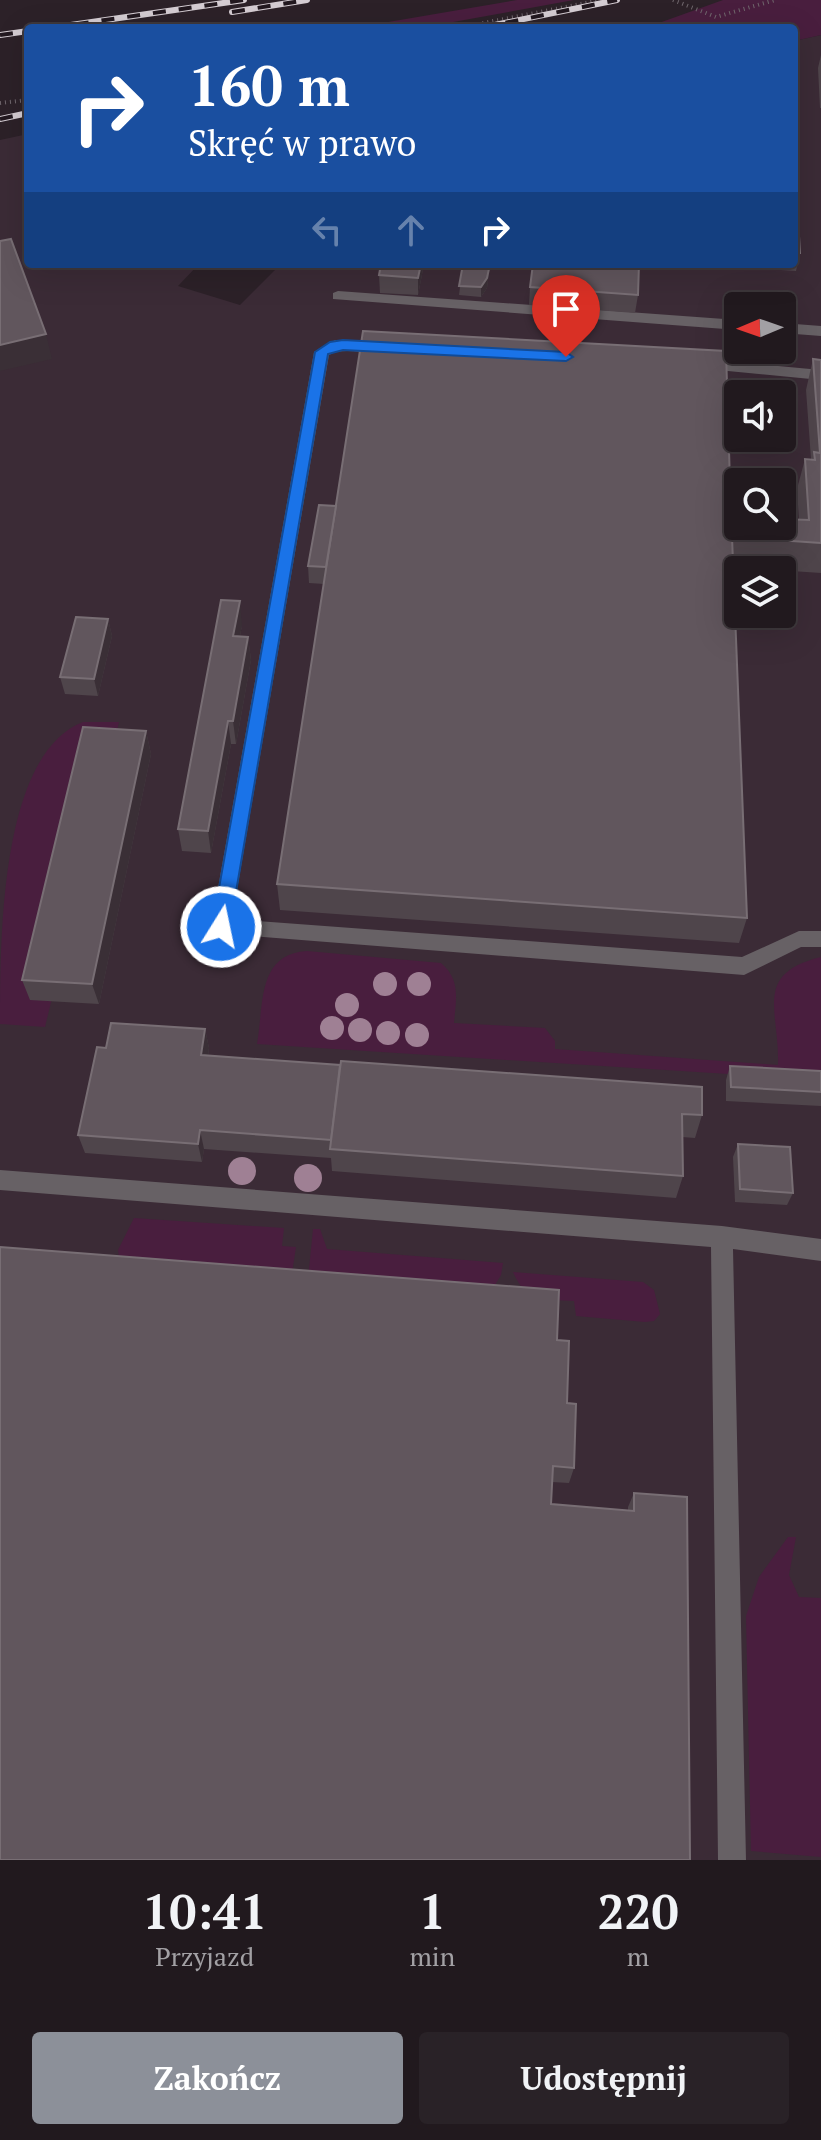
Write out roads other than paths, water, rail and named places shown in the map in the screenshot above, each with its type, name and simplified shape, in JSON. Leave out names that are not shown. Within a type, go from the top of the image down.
[{"type":"lane","points":[[338,296],[724,324]]},
{"type":"lane","points":[[796,329],[821,331]]},
{"type":"lane","points":[[407,348],[335,345],[322,352],[221,927],[744,966],[799,939],[821,939]]},
{"type":"lane","points":[[677,363],[757,367],[821,375]]},
{"type":"lane","points":[[0,1180],[722,1237],[821,1250]]},
{"type":"lane","points":[[722,1237],[732,1860]]},
{"type":"railway","points":[[78,24],[244,0]]},
{"type":"railway","points":[[232,12],[307,0]]},
{"type":"railway","points":[[500,24],[617,0]]},
{"type":"railway","points":[[0,35],[24,32]]},
{"type":"railway","points":[[0,119],[24,114]]}]
